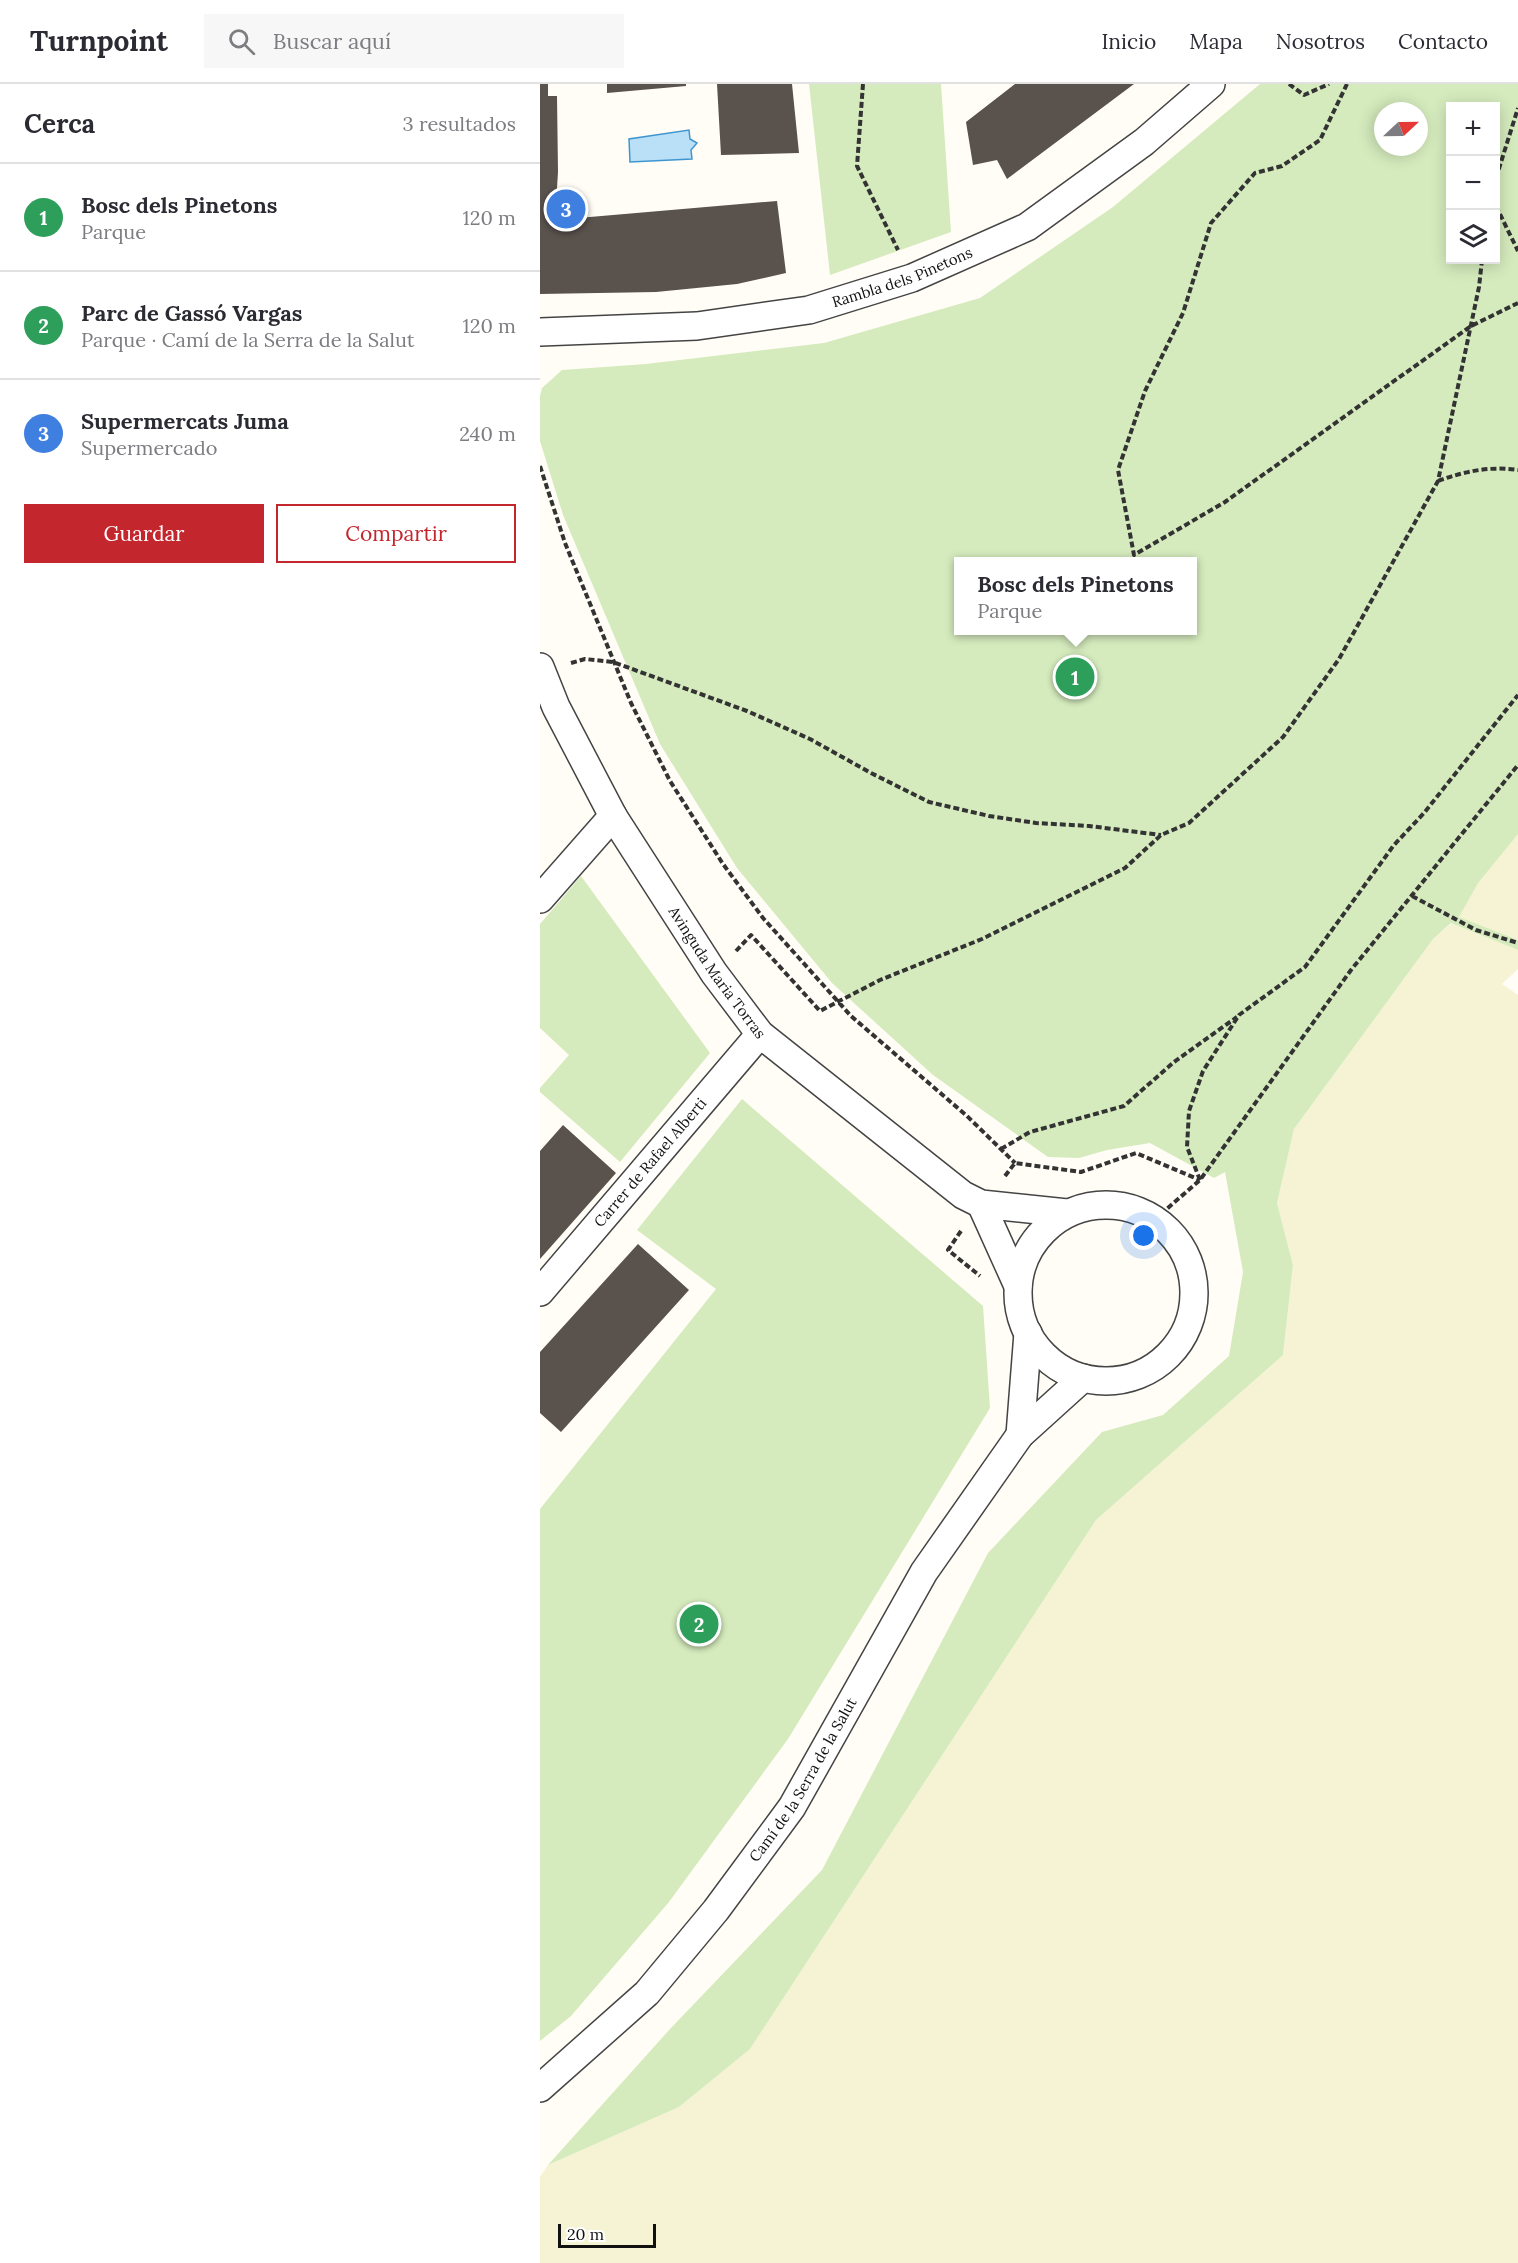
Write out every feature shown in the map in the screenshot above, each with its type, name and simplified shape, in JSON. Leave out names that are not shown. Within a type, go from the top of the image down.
[{"type":"street","name":"Rambla dels Pinetons","points":[[540,332],[697,326],[808,310],[912,278],[1027,227],[1144,142],[1211,84]]},
{"type":"street","name":"Avinguda Maria Torras","points":[[541,669],[556,707],[613,816],[714,973],[760,1034],[963,1195],[981,1204],[1067,1213]]},
{"type":"street","points":[[540,899],[613,816]]},
{"type":"street","name":"Carrer de Rafael Alberti","points":[[540,1292],[760,1034]]},
{"type":"street","points":[[981,1204],[1018,1286]]},
{"type":"street","points":[[1097,1205],[1127,1208],[1154,1220],[1173,1236],[1186,1257],[1193,1281],[1193,1306],[1186,1329],[1173,1350],[1154,1367],[1132,1377],[1108,1381],[1083,1378],[1060,1369],[1042,1353],[1028,1333],[1019,1310],[1018,1286],[1022,1263],[1032,1243],[1048,1226],[1067,1213],[1097,1205]]},
{"type":"street","points":[[1020,1435],[1028,1333]]},
{"type":"street","name":"Camí de la Serra de la Salut","points":[[540,2088],[647,1993],[716,1910],[792,1807],[924,1572],[1020,1435],[1083,1378]]},
{"type":"path","points":[[863,84],[857,166],[912,278]]},
{"type":"path","points":[[1288,84],[1304,95],[1329,84]]},
{"type":"path","points":[[1347,84],[1320,140],[1282,166],[1255,173],[1211,223],[1183,313],[1146,391],[1118,470],[1134,555],[1225,502],[1471,326],[1518,303]]},
{"type":"path","points":[[1500,165],[1518,108]]},
{"type":"path","points":[[1498,210],[1518,251]]},
{"type":"path","points":[[714,973],[751,935],[820,1011],[880,980],[982,939],[1125,868],[1161,835],[1189,823],[1284,737],[1339,659],[1438,481],[1471,326],[1481,264]]},
{"type":"path","points":[[540,466],[565,543],[613,662],[670,782],[723,864],[763,918],[851,1016],[967,1116],[1015,1163],[1081,1172],[1136,1153],[1200,1180]]},
{"type":"path","points":[[1438,481],[1458,474],[1497,467],[1518,470]]},
{"type":"path","points":[[541,669],[585,659],[613,662],[758,715],[810,739],[929,802],[989,816],[1036,823],[1089,826],[1161,835]]},
{"type":"path","points":[[1001,1149],[1030,1132],[1124,1106],[1174,1062],[1305,967],[1394,846],[1424,813],[1518,695]]},
{"type":"path","points":[[1154,1220],[1200,1180],[1351,970],[1518,765]]},
{"type":"path","points":[[1412,896],[1476,930],[1518,943]]},
{"type":"path","points":[[1200,1180],[1187,1147],[1189,1111],[1203,1071],[1239,1015]]},
{"type":"path","points":[[984,1280],[948,1250],[981,1204],[1015,1163]]},
{"type":"shaded area","points":[[1518,833],[1518,940],[1458,917],[1482,876]]},
{"type":"shaded area","points":[[1452,923],[1518,950],[1518,969],[1502,984],[1518,995],[1518,2263],[540,2263],[540,2177],[548,2165],[679,2107],[750,2049],[1096,1520],[1283,1355],[1293,1265],[1277,1203],[1294,1129],[1433,939]]},
{"type":"green space","points":[[809,84],[941,84],[951,232],[830,275]]},
{"type":"green space","points":[[1260,84],[1518,84],[1518,834],[1478,883],[1459,917],[1518,940],[1518,950],[1451,923],[1433,939],[1294,1129],[1277,1203],[1293,1265],[1283,1355],[1096,1520],[750,2049],[679,2107],[548,2165],[670,2029],[822,1870],[988,1553],[1102,1432],[1163,1415],[1229,1356],[1243,1272],[1225,1172],[1214,1178],[1150,1143],[1107,1150],[1079,1158],[1048,1157],[933,1075],[832,983],[737,868],[660,744],[563,515],[540,441],[542,388],[562,370],[646,364],[824,343],[980,298],[1113,207]]},
{"type":"green space","points":[[581,876],[710,1053],[620,1162],[540,1092],[540,1088],[569,1055],[540,1028],[540,924]]},
{"type":"green space","points":[[742,1099],[983,1306],[990,1408],[788,1739],[669,1902],[571,2016],[540,2041],[540,1509],[716,1289],[637,1230]]},
{"type":"water","points":[[689,130],[690,139],[697,143],[691,150],[692,159],[630,162],[629,139]]},
{"type":"building","points":[[540,84],[548,84],[548,96],[557,96],[558,172],[555,220],[777,201],[786,273],[737,284],[656,292],[540,294]]},
{"type":"building","points":[[607,84],[686,84],[686,86],[607,93]]},
{"type":"building","points":[[717,84],[792,84],[799,153],[721,155]]},
{"type":"building","points":[[1015,84],[1134,84],[1007,179],[997,160],[973,165],[966,122]]},
{"type":"building","points":[[563,1125],[616,1173],[540,1259],[540,1151]]},
{"type":"building","points":[[638,1244],[689,1290],[561,1432],[540,1413],[540,1352]]},
{"type":"place","name":"Supermercats Juma","points":[[566,209]]},
{"type":"place","name":"Bosc dels Pinetons","points":[[1075,677]]},
{"type":"place","name":"Parc de Gassó Vargas","points":[[699,1624]]}]
